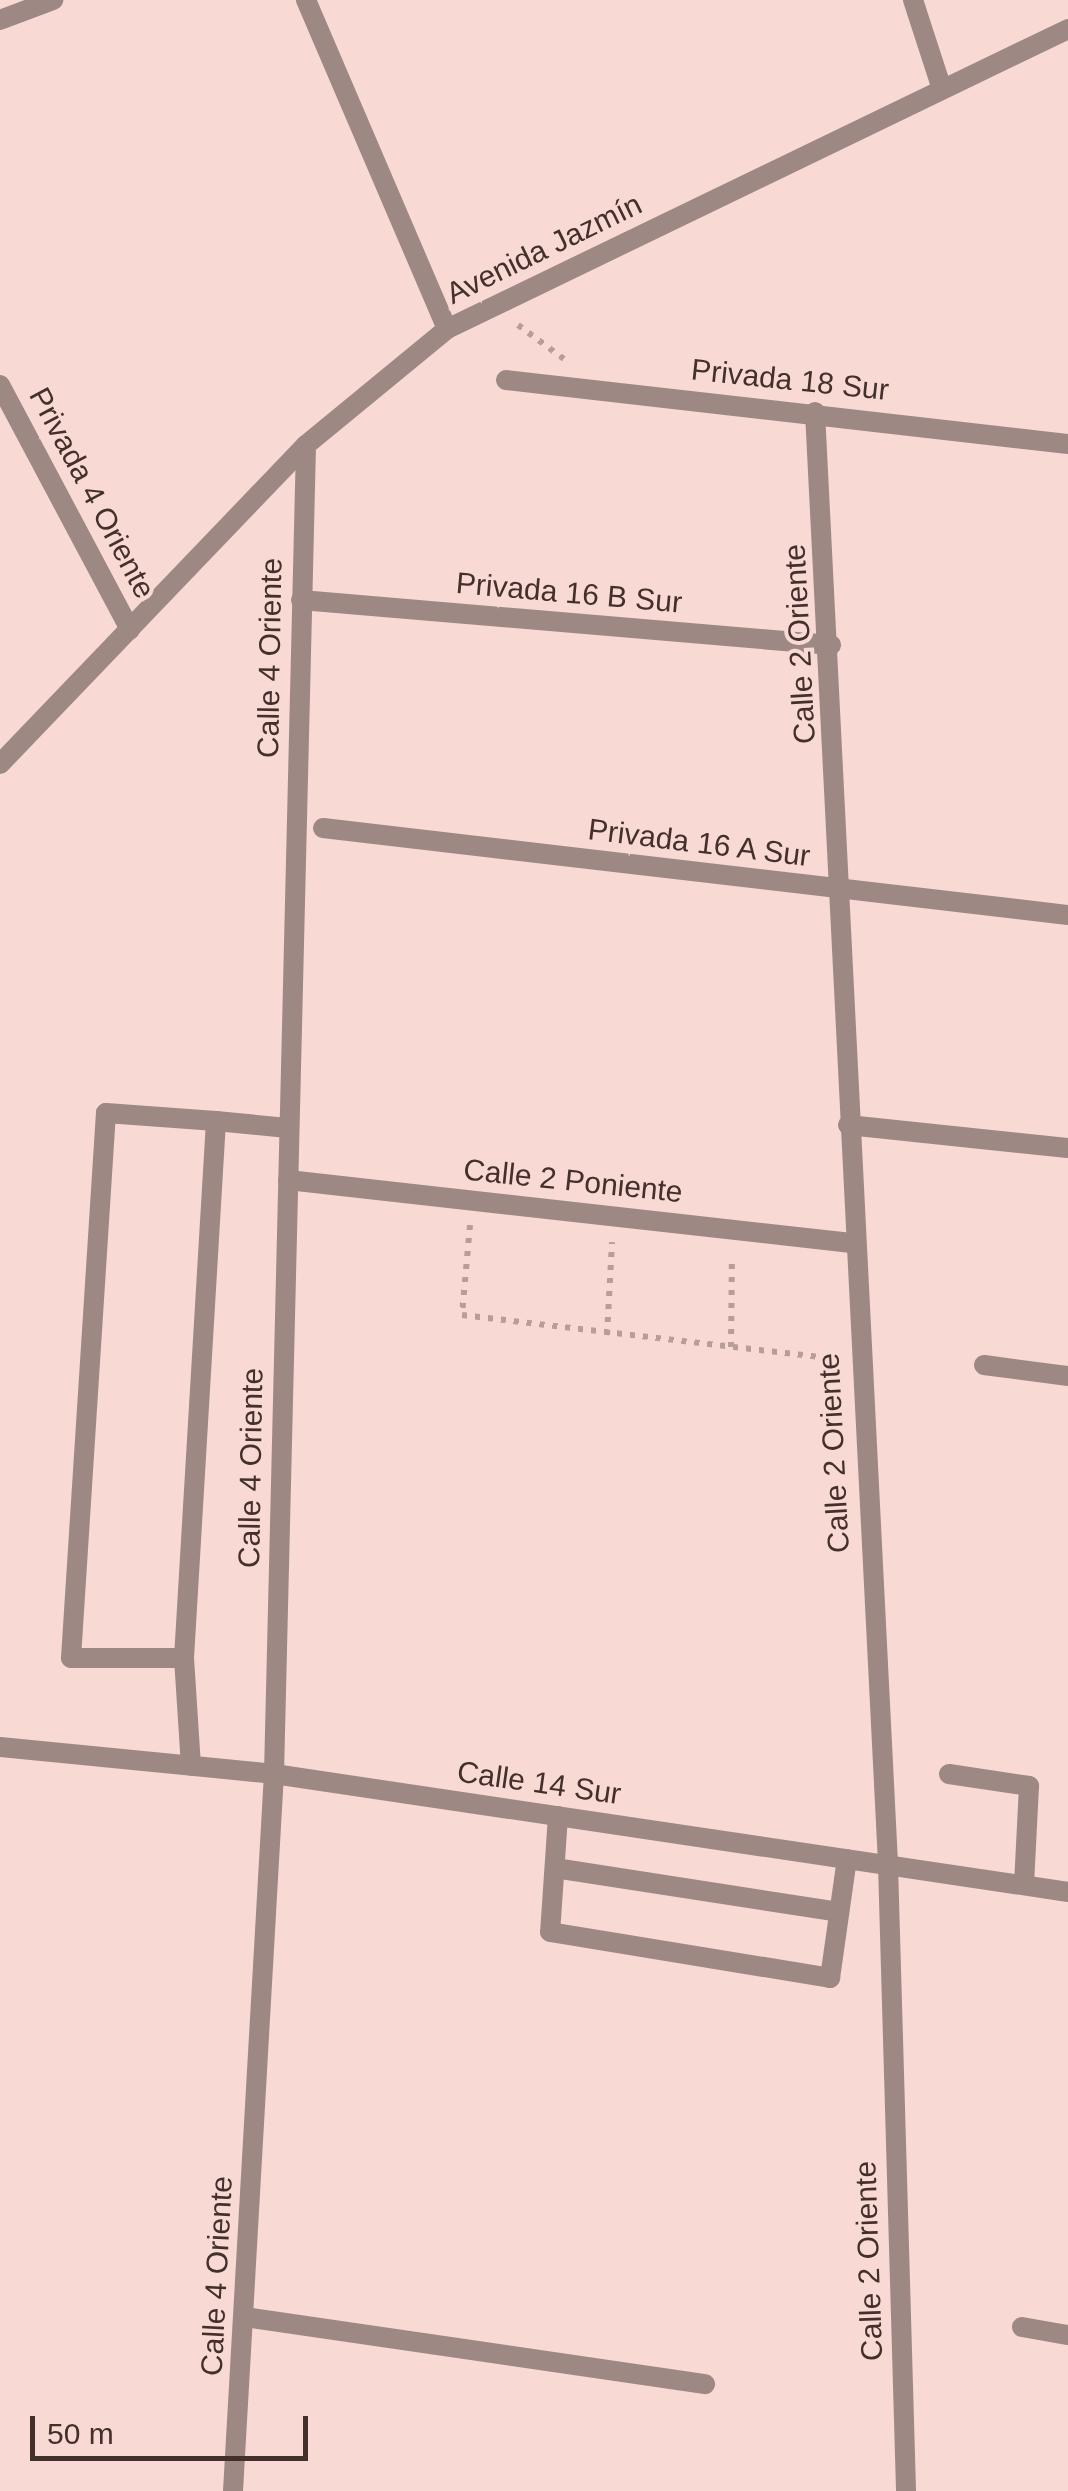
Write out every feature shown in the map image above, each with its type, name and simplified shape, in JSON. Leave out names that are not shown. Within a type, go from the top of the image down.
[{"type":"street","points":[[0,20],[53,0]]},
{"type":"street","points":[[306,0],[447,329]]},
{"type":"street","points":[[913,0],[942,89]]},
{"type":"street","name":"Avenida Jazmín","points":[[0,764],[306,445],[447,329],[1068,29]]},
{"type":"street","name":"Privada 18 Sur","points":[[506,380],[815,412],[1068,444]]},
{"type":"street","name":"Privada 4 Oriente","points":[[0,386],[130,630]]},
{"type":"street","name":"Calle 2 Oriente","points":[[815,412],[842,890],[851,1243],[888,1866],[906,2491]]},
{"type":"street","name":"Calle 4 Oriente","points":[[233,2491],[274,1774],[306,445]]},
{"type":"street","name":"Privada 16 B Sur","points":[[302,600],[831,645]]},
{"type":"street","name":"Privada 16 A Sur","points":[[324,828],[1068,914]]},
{"type":"street","points":[[184,1658],[71,1658],[106,1112],[288,1128]]},
{"type":"street","points":[[191,1766],[184,1658],[216,1121]]},
{"type":"street","points":[[848,1126],[1068,1148]]},
{"type":"street","name":"Calle 2 Poniente","points":[[288,1180],[851,1243]]},
{"type":"street","points":[[984,1364],[1068,1376]]},
{"type":"street","name":"Calle 14 Sur","points":[[0,1748],[274,1774],[1068,1892]]},
{"type":"street","points":[[950,1774],[1029,1786],[1024,1885]]},
{"type":"street","points":[[558,1816],[550,1932],[830,1978],[847,1859]]},
{"type":"street","points":[[555,1868],[840,1912]]},
{"type":"street","points":[[245,2317],[705,2384]]},
{"type":"street","points":[[1022,2327],[1068,2334]]},
{"type":"path","points":[[490,308],[562,355],[586,388]]},
{"type":"path","points":[[473,1200],[462,1315],[607,1335],[858,1361]]},
{"type":"path","points":[[607,1335],[614,1216]]},
{"type":"path","points":[[732,1347],[733,1230]]}]
